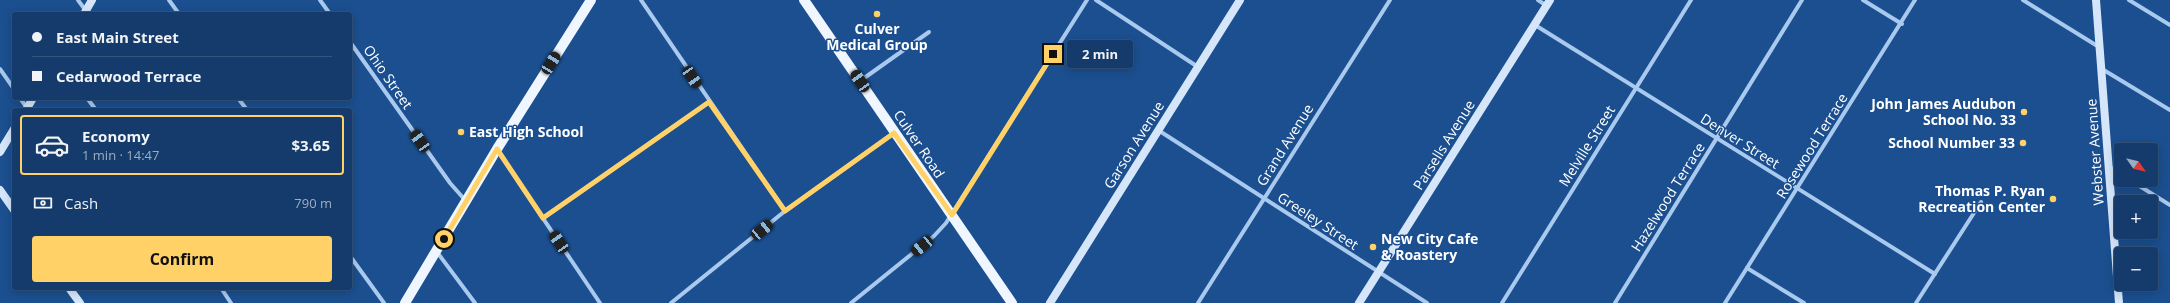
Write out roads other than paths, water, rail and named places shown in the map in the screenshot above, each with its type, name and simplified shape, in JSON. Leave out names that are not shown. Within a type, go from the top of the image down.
[{"type":"main road","points":[[405,303],[497,149],[591,0]]},
{"type":"main road","name":"Culver Road","points":[[804,0],[1012,303]]},
{"type":"street","points":[[78,0],[85,12],[92,0]]},
{"type":"street","points":[[169,0],[178,12]]},
{"type":"street","points":[[320,0],[329,12]]},
{"type":"street","points":[[641,0],[709,102],[785,211]]},
{"type":"street","points":[[851,303],[934,236],[952,215],[1087,0]]},
{"type":"street","points":[[1096,0],[1198,67]]},
{"type":"street","name":"Garson Avenue","points":[[1050,303],[1240,0]]},
{"type":"street","name":"Grand Avenue","points":[[1198,303],[1390,0]]},
{"type":"street","points":[[1538,0],[1549,3]]},
{"type":"street","name":"Melville Street","points":[[1502,303],[1691,0]]},
{"type":"street","name":"Hazelwood Terrace","points":[[1615,303],[1802,0]]},
{"type":"street","points":[[1863,0],[1902,24]]},
{"type":"street","name":"Rosewood Terrace","points":[[1725,303],[1902,24],[1915,0]]},
{"type":"street","points":[[2022,0],[2100,48]]},
{"type":"street","name":"Webster Avenue","points":[[2096,0],[2119,303]]},
{"type":"street","points":[[2129,0],[2170,25]]},
{"type":"street","name":"Parsells Avenue","points":[[1359,303],[1549,3]]},
{"type":"street","name":"Denver Street","points":[[1535,25],[1716,140],[1935,274]]},
{"type":"street","points":[[860,81],[929,32]]},
{"type":"street","name":"Ohio Street","points":[[352,45],[450,183],[467,201]]},
{"type":"street","points":[[2102,68],[2170,110]]},
{"type":"street","points":[[0,69],[12,86]]},
{"type":"street","points":[[543,218],[709,102]]},
{"type":"street","name":"Greeley Street","points":[[1158,130],[1378,273],[1427,303]]},
{"type":"street","points":[[0,152],[12,132]]},
{"type":"street","points":[[671,303],[785,211],[894,133]]},
{"type":"street","points":[[497,149],[600,303]]},
{"type":"street","points":[[2108,166],[2114,170]]},
{"type":"street","points":[[2141,187],[2170,205]]},
{"type":"street","points":[[0,190],[12,207]]},
{"type":"street","points":[[1916,303],[1981,202]]},
{"type":"street","points":[[436,251],[475,303]]},
{"type":"street","points":[[352,259],[384,303]]},
{"type":"street","points":[[1747,268],[1804,303]]},
{"type":"street","points":[[70,290],[80,303]]},
{"type":"street","points":[[222,290],[231,303]]},
{"type":"place","name":"Culver Medical Group","points":[[877,14]]},
{"type":"place","name":"John James Audubon School No. 33","points":[[2024,112]]},
{"type":"place","name":"East High School","points":[[461,132]]},
{"type":"place","name":"School Number 33","points":[[2023,143]]},
{"type":"place","name":"Thomas P. Ryan Recreation Center","points":[[2053,199]]},
{"type":"place","name":"New City Cafe & Roastery","points":[[1373,247]]}]
